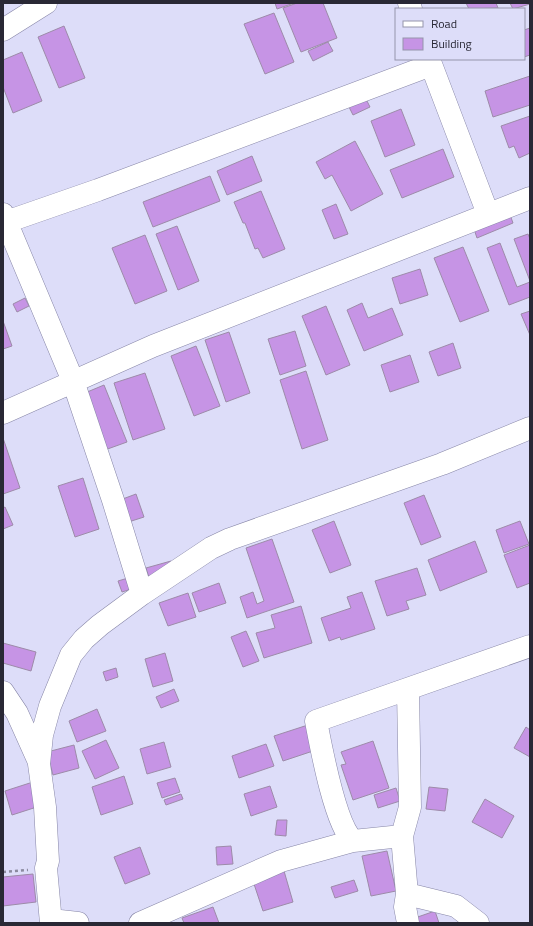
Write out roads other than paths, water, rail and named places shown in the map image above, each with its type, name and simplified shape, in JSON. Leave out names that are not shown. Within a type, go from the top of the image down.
[{"type":"street","points":[[3,30],[46,3]]},
{"type":"street","points":[[142,594],[113,500],[73,381],[4,218],[98,190],[430,62],[488,214]]},
{"type":"street","points":[[3,413],[153,346],[530,198]]},
{"type":"street","points":[[78,923],[51,922],[46,868],[48,861],[44,807],[39,764],[42,735],[50,706],[70,655],[84,639],[100,625],[142,594],[211,548],[230,539],[442,464],[530,428]]},
{"type":"street","points":[[353,841],[344,827],[334,797],[316,721],[530,646]]},
{"type":"street","points":[[408,689],[410,808],[402,836],[407,894],[404,907],[408,923]]},
{"type":"street","points":[[3,692],[17,713],[39,764]]},
{"type":"street","points":[[140,923],[281,861],[353,841],[402,836]]},
{"type":"street","points":[[407,894],[456,906],[478,923]]}]
